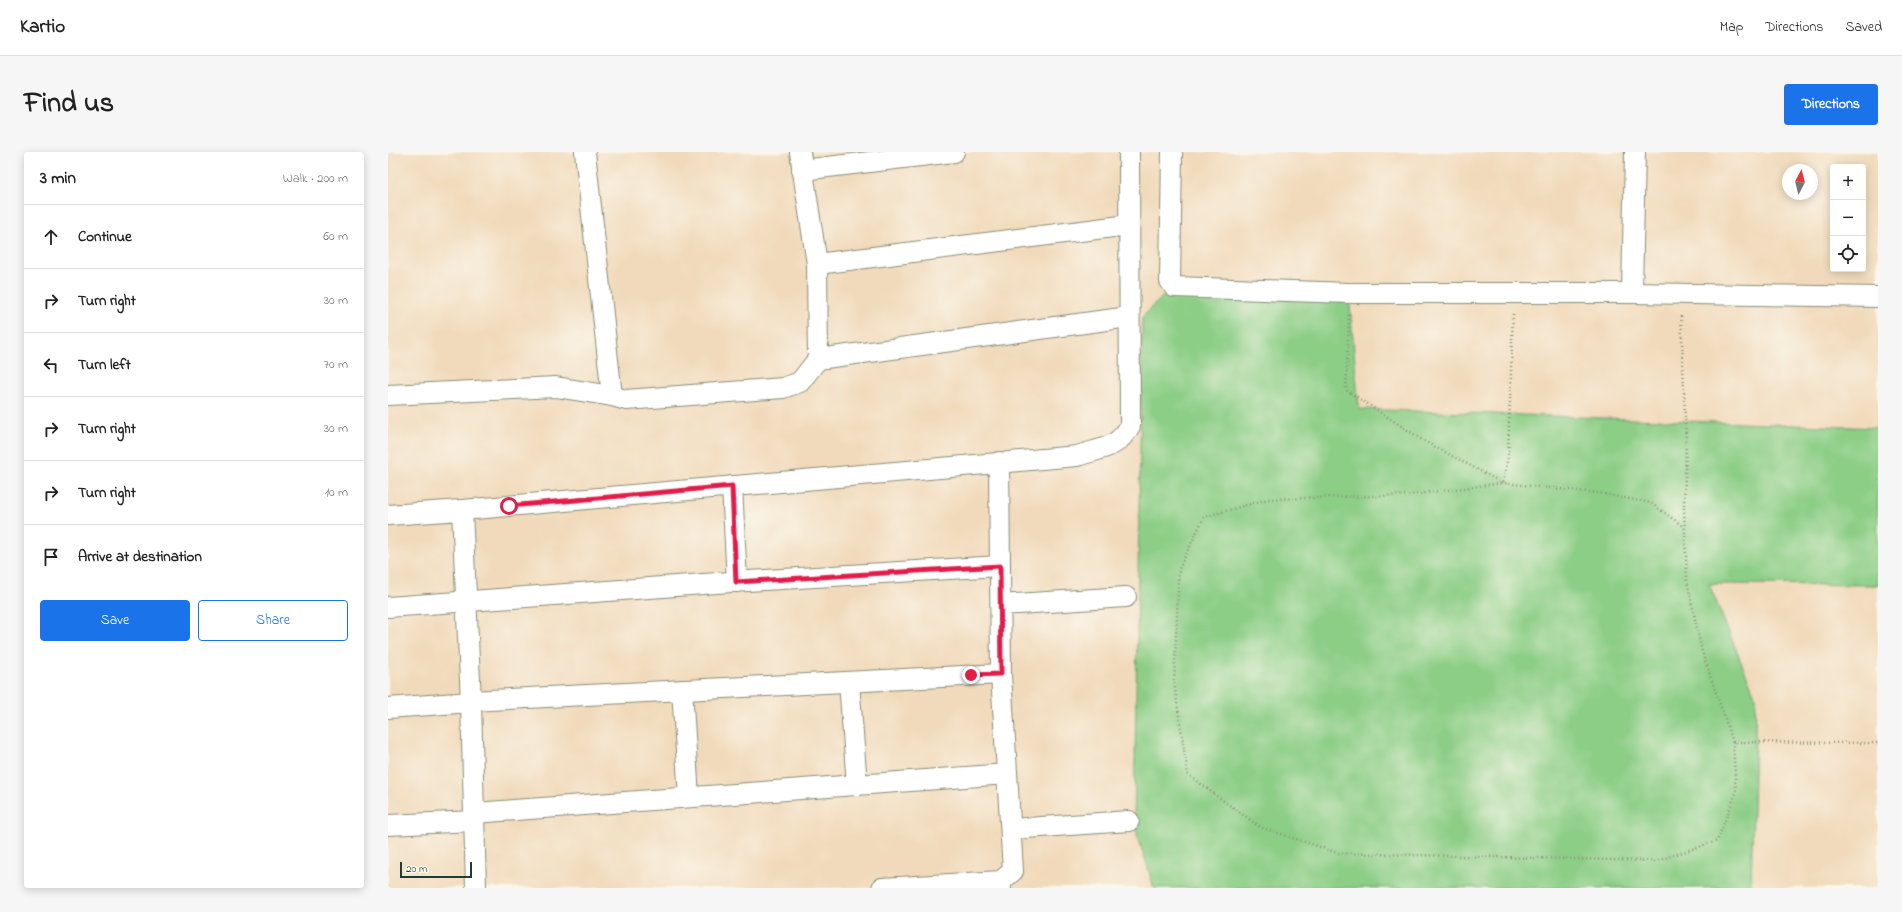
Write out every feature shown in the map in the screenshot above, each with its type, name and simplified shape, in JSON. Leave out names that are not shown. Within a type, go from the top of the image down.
[{"type":"street","points":[[585,152],[612,396]]},
{"type":"street","points":[[388,395],[556,387],[612,396],[626,400],[783,388],[800,382],[818,359],[818,264],[801,161],[954,152]]},
{"type":"street","points":[[388,515],[462,510],[1077,456],[1115,444],[1124,436],[1130,426],[1129,152]]},
{"type":"street","points":[[1172,152],[1170,281],[1174,287],[1349,293],[1632,293],[1878,297]]},
{"type":"street","points":[[1632,293],[1635,152]]},
{"type":"street","points":[[818,264],[1129,225]]},
{"type":"street","points":[[818,359],[1129,317]]},
{"type":"street","points":[[882,888],[1001,884],[1013,871],[1001,674],[999,462]]},
{"type":"street","points":[[732,486],[736,582]]},
{"type":"street","points":[[462,510],[476,888]]},
{"type":"street","points":[[388,607],[736,582],[1000,566]]},
{"type":"street","points":[[1001,605],[1126,597]]},
{"type":"street","points":[[388,708],[682,690],[1001,674]]},
{"type":"street","points":[[849,682],[857,785]]},
{"type":"street","points":[[682,690],[689,797]]},
{"type":"street","points":[[388,825],[689,797],[1007,774]]},
{"type":"street","points":[[1011,829],[1129,822]]},
{"type":"path","points":[[1349,293],[1346,390],[1424,441],[1504,483]]},
{"type":"path","points":[[1504,483],[1508,457],[1513,294]]},
{"type":"path","points":[[1680,294],[1686,441],[1684,527],[1687,581],[1702,652],[1733,742],[1736,793],[1717,841],[1656,861],[1338,852],[1260,827],[1188,775],[1174,683],[1179,570],[1204,517],[1268,499],[1409,495],[1504,483],[1598,493],[1652,503],[1684,527]]},
{"type":"path","points":[[1733,742],[1878,743]]},
{"type":"green space","points":[[1349,293],[1359,409],[1878,428],[1878,585],[1709,584],[1756,698],[1751,888],[1154,888],[1134,824],[1142,317],[1162,297]]},
{"type":"route","points":[[509,506],[732,486],[736,582],[1000,566],[1001,674],[971,675]]}]
